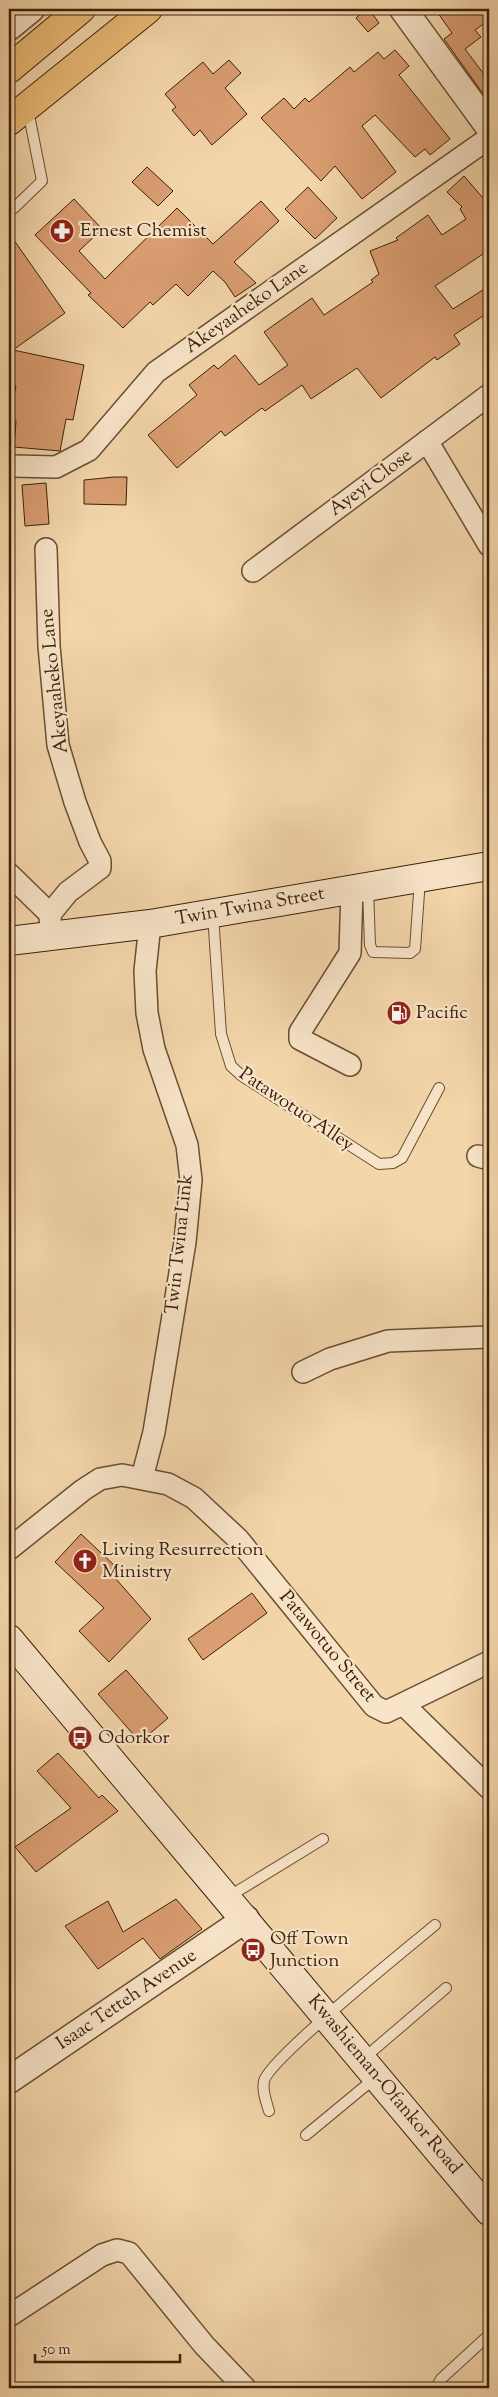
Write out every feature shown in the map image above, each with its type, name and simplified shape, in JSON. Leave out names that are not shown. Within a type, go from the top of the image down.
[{"type":"highway","points":[[9,69],[81,9]]},
{"type":"highway","points":[[18,114],[148,9]]},
{"type":"main road","name":"Twin Twina Street","points":[[9,940],[50,925],[150,924],[489,866]]},
{"type":"main road","name":"Kwashieman-Ofankor Road","points":[[9,1638],[489,2210]]},
{"type":"street","points":[[404,9],[489,127]]},
{"type":"street","name":"Akeyaaheko Lane","points":[[12,466],[56,467],[89,450],[156,372],[489,138]]},
{"type":"street","name":"Ayeyi Close","points":[[253,571],[489,395]]},
{"type":"street","points":[[427,441],[489,546]]},
{"type":"street","name":"Akeyaaheko Lane","points":[[46,548],[49,646],[58,745],[78,810],[100,861],[100,868],[68,892],[50,925]]},
{"type":"street","points":[[9,874],[50,925]]},
{"type":"street","points":[[350,1065],[300,1039],[300,1032],[350,953],[360,887]]},
{"type":"street","name":"Twin Twina Link","points":[[142,1478],[154,1432],[185,1242],[191,1180],[186,1145],[157,1058],[147,1013],[144,971],[150,924]]},
{"type":"street","points":[[303,1372],[337,1356],[388,1341],[489,1337]]},
{"type":"street","name":"Patawotuo Street","points":[[9,1549],[83,1490],[100,1479],[122,1475],[168,1484],[194,1498],[216,1516],[238,1539],[374,1706],[386,1712],[404,1705],[489,1662]]},
{"type":"street","points":[[404,1705],[489,1788]]},
{"type":"street","name":"Isaac Tetteh Avenue","points":[[9,2080],[246,1919]]},
{"type":"street","points":[[9,2316],[102,2255],[117,2250],[129,2253],[204,2345],[246,2388]]},
{"type":"lane","points":[[9,210],[14,208],[42,181],[18,114]]},
{"type":"lane","points":[[360,887],[370,945],[373,952],[410,953],[414,949],[420,878]]},
{"type":"lane","name":"Patawotuo Alley","points":[[213,914],[220,1034],[231,1066],[242,1076],[379,1164],[393,1163],[402,1158],[439,1088]]},
{"type":"lane","points":[[227,1897],[323,1839]]},
{"type":"lane","points":[[269,2111],[264,2092],[264,2080],[272,2068],[327,2017],[435,1925]]},
{"type":"lane","points":[[306,2135],[446,1988]]},
{"type":"lane","points":[[436,2388],[441,2379],[489,2335]]},
{"type":"building","points":[[366,9],[369,9],[379,23],[368,32],[356,18]]},
{"type":"building","points":[[435,9],[489,9],[489,20],[475,30],[481,37],[465,49],[489,81],[489,102],[444,39],[452,33]]},
{"type":"building","points":[[395,50],[409,66],[399,75],[450,139],[430,155],[425,149],[415,157],[375,115],[362,126],[396,172],[362,199],[335,166],[321,181],[261,118],[284,98],[294,109],[305,98],[309,102],[350,67],[354,72],[378,52],[384,59]]},
{"type":"building","points":[[229,60],[241,73],[225,88],[247,114],[212,145],[200,130],[194,136],[172,110],[176,107],[165,94],[203,62],[213,74]]},
{"type":"building","points":[[147,167],[173,191],[158,206],[132,182]]},
{"type":"building","points":[[464,176],[489,205],[489,250],[435,286],[453,309],[489,286],[489,312],[454,335],[460,344],[437,360],[435,357],[381,398],[357,368],[311,399],[302,385],[265,411],[262,408],[225,436],[221,431],[177,468],[148,435],[197,395],[189,385],[214,365],[218,369],[235,355],[259,385],[288,365],[264,332],[312,298],[324,315],[373,282],[371,280],[379,274],[370,251],[398,240],[396,238],[428,215],[442,235],[466,219],[460,209],[462,207],[447,192]]},
{"type":"building","points":[[308,187],[337,218],[315,239],[285,209]]},
{"type":"building","points":[[74,199],[102,229],[79,251],[105,279],[177,208],[213,244],[261,201],[279,221],[234,262],[256,283],[235,297],[225,282],[213,271],[188,296],[176,284],[153,305],[150,302],[123,328],[88,295],[91,293],[35,235]]},
{"type":"building","points":[[9,233],[65,313],[13,350],[84,365],[73,420],[66,419],[60,451],[14,447],[16,421],[9,420],[16,386],[9,384]]},
{"type":"building","points":[[127,477],[126,505],[84,504],[84,480]]},
{"type":"building","points":[[46,483],[49,524],[25,526],[22,485]]},
{"type":"building","points":[[81,1534],[115,1566],[109,1571],[151,1619],[109,1662],[79,1631],[104,1608],[55,1562]]},
{"type":"building","points":[[252,1593],[267,1613],[203,1660],[188,1639]]},
{"type":"building","points":[[126,1670],[168,1718],[140,1742],[98,1694]]},
{"type":"building","points":[[58,1753],[99,1798],[102,1795],[118,1811],[36,1872],[15,1847],[71,1808],[37,1771]]},
{"type":"building","points":[[176,1899],[202,1929],[160,1959],[143,1938],[98,1969],[65,1926],[108,1901],[123,1932]]},
{"type":"place","name":"Ernest Chemist","points":[[62,231]]},
{"type":"place","name":"Pacific","points":[[399,1013]]},
{"type":"place","name":"Living Resurrection Ministry","points":[[85,1561]]},
{"type":"place","name":"Odorkor","points":[[80,1738]]},
{"type":"place","name":"Off Town Junction","points":[[253,1950]]}]
